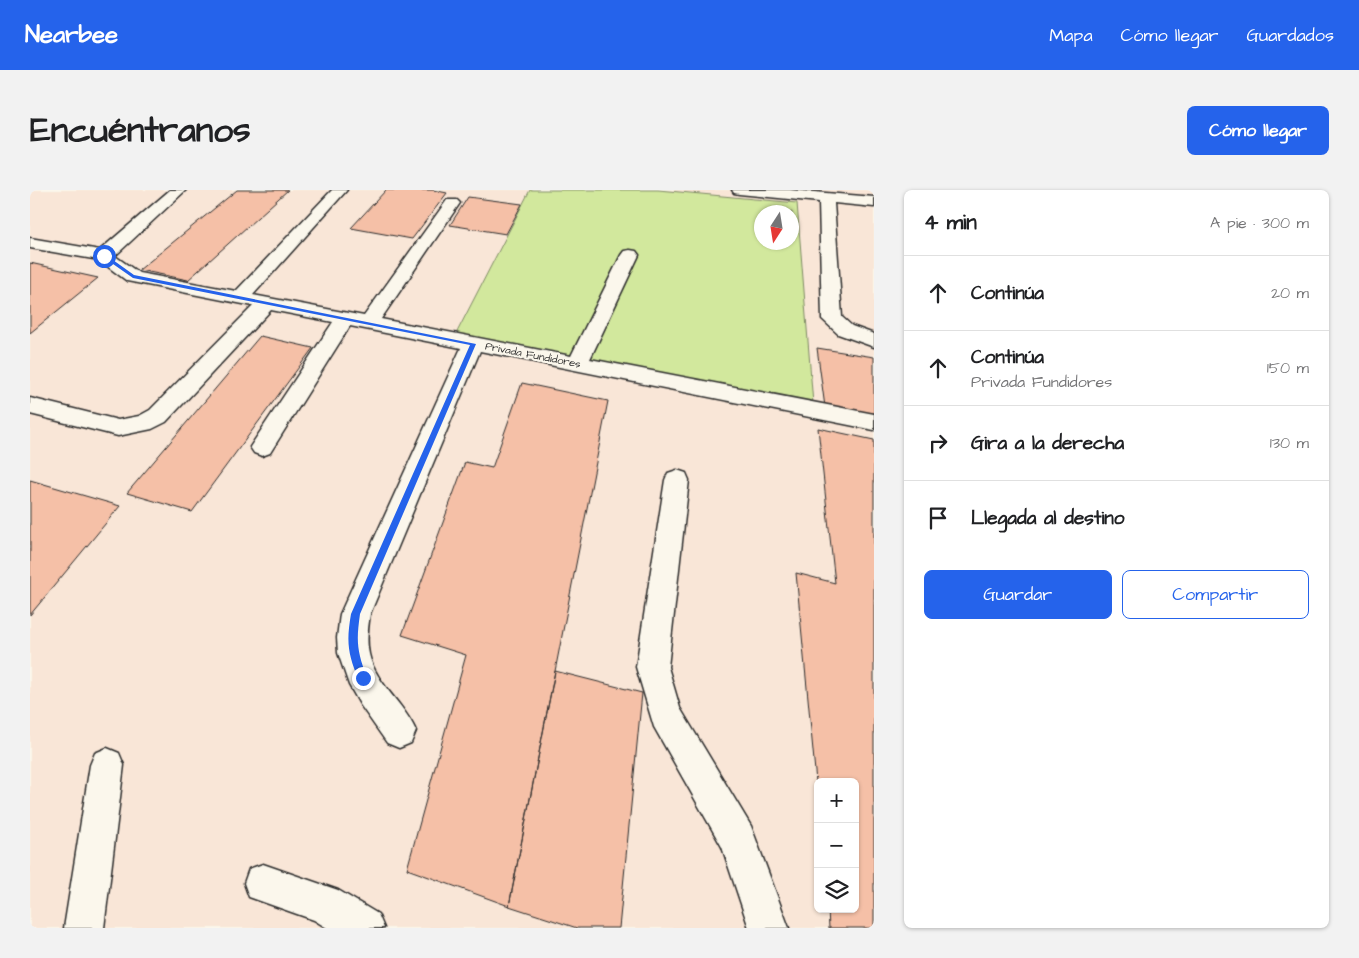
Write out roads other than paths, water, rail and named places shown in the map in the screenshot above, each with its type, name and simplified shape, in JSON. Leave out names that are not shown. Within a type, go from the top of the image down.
[{"type":"lane","points":[[30,243],[104,256],[179,190]]},
{"type":"lane","points":[[240,298],[340,190]]},
{"type":"lane","points":[[739,190],[795,192],[846,216]]},
{"type":"lane","points":[[827,206],[873,200]]},
{"type":"lane","points":[[369,323],[452,203]]},
{"type":"lane","points":[[827,206],[832,319],[845,330],[874,341]]},
{"type":"lane","points":[[577,364],[630,254]]},
{"type":"lane","name":"Privada Fundidores","points":[[104,256],[133,277],[874,422]]},
{"type":"lane","points":[[30,406],[118,428],[144,424],[158,416],[267,303]]},
{"type":"lane","points":[[262,447],[345,318]]},
{"type":"lane","points":[[399,731],[363,678],[353,654],[352,636],[355,614],[473,344]]},
{"type":"lane","points":[[677,480],[652,667],[666,715],[738,839],[769,928]]},
{"type":"lane","points":[[84,928],[107,765]]},
{"type":"lane","points":[[263,883],[324,904],[364,928]]}]
